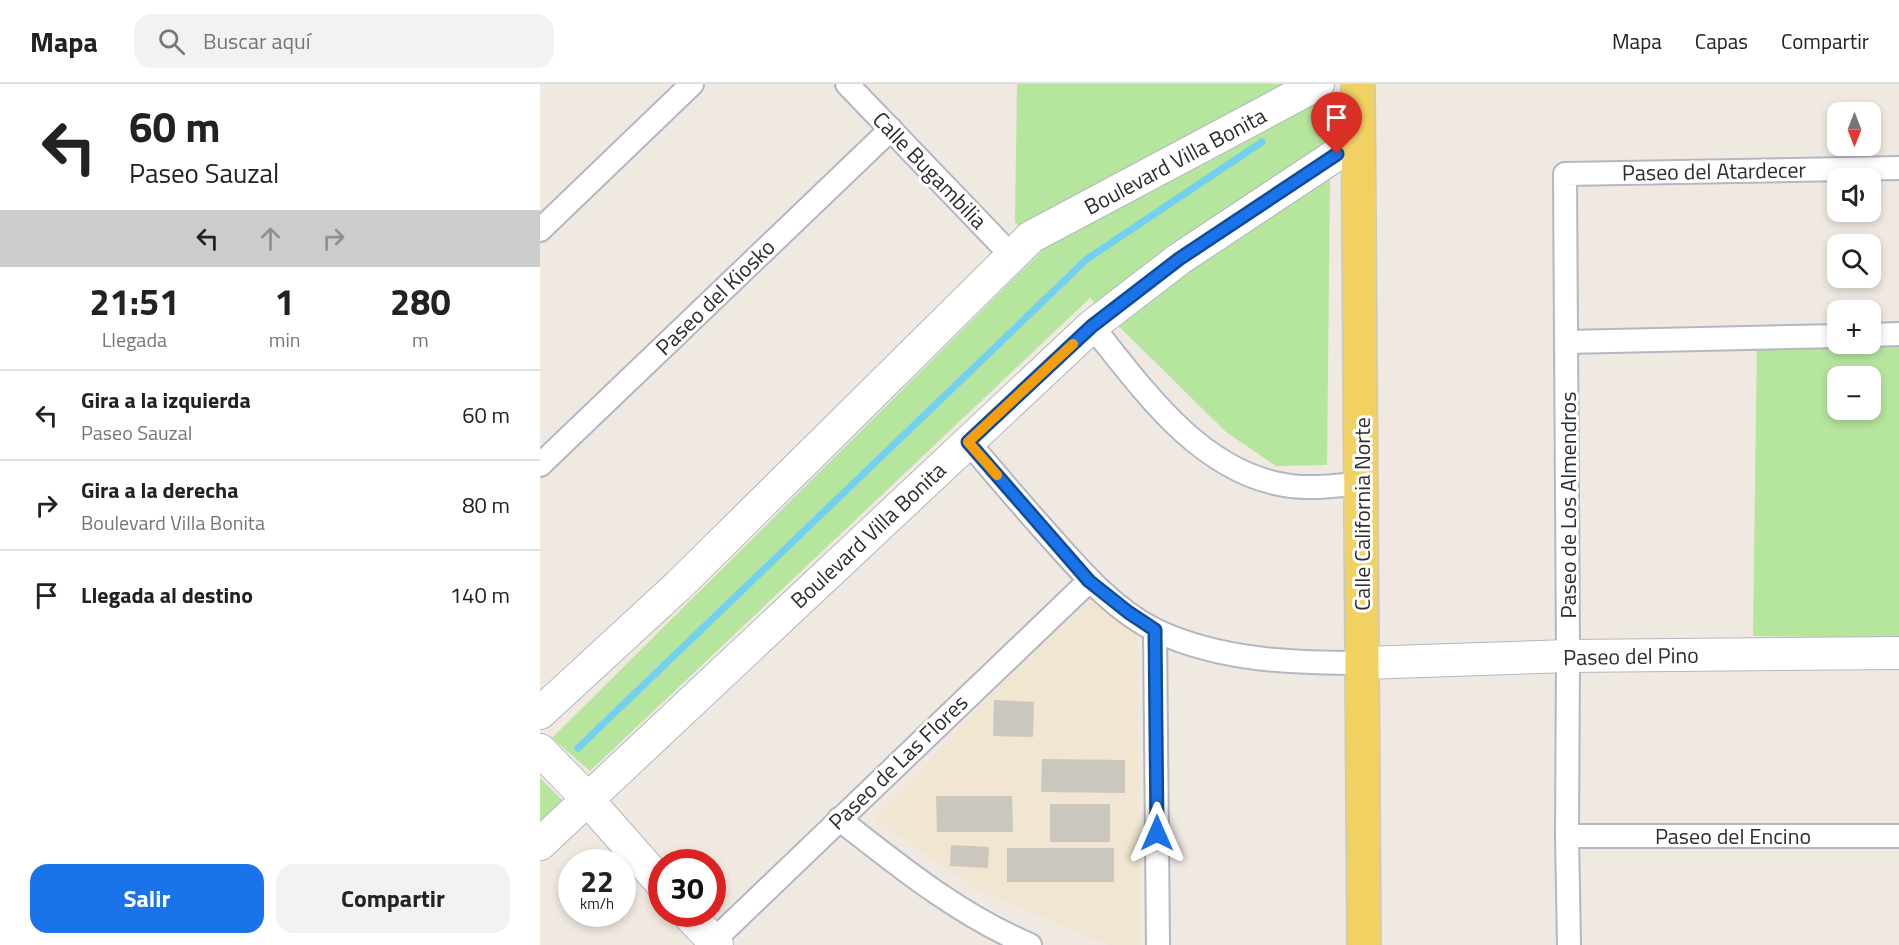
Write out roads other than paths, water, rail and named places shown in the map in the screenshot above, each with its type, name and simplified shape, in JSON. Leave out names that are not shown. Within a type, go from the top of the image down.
[{"type":"main road","name":"Calle California Norte","points":[[1358,84],[1364,945]]},
{"type":"street","points":[[540,230],[692,84]]},
{"type":"street","name":"Calle Bugambilia","points":[[847,84],[1012,256]]},
{"type":"street","name":"Boulevard Villa Bonita","points":[[540,713],[679,585],[1031,237],[1318,84]]},
{"type":"street","name":"Paseo del Kiosko","points":[[540,465],[891,129]]},
{"type":"street","name":"Boulevard Villa Bonita","points":[[540,844],[583,795],[1092,326],[1179,259],[1357,141]]},
{"type":"street","name":"Paseo del Atardecer","points":[[1565,174],[1899,168]]},
{"type":"street","name":"Paseo de Los Almendros","points":[[1565,174],[1569,945]]},
{"type":"street","points":[[1092,326],[1171,421],[1223,461],[1255,477],[1279,484],[1316,488],[1362,483]]},
{"type":"street","points":[[1881,335],[1899,334]]},
{"type":"street","points":[[1567,342],[1827,336]]},
{"type":"street","points":[[968,442],[1089,581],[1155,630],[1184,642],[1259,659],[1301,663],[1363,663]]},
{"type":"street","name":"Paseo de Las Flores","points":[[712,944],[839,819],[1089,581]]},
{"type":"street","points":[[1155,630],[1158,945]]},
{"type":"street","name":"Paseo del Pino","points":[[1363,663],[1568,656],[1899,653]]},
{"type":"street","points":[[540,750],[648,868]]},
{"type":"street","points":[[839,819],[920,882],[1010,936],[1030,945]]},
{"type":"street","name":"Paseo del Encino","points":[[1567,836],[1899,836]]},
{"type":"street","points":[[698,927],[712,944]]},
{"type":"waterway","points":[[578,748],[1087,259],[1262,142]]}]
